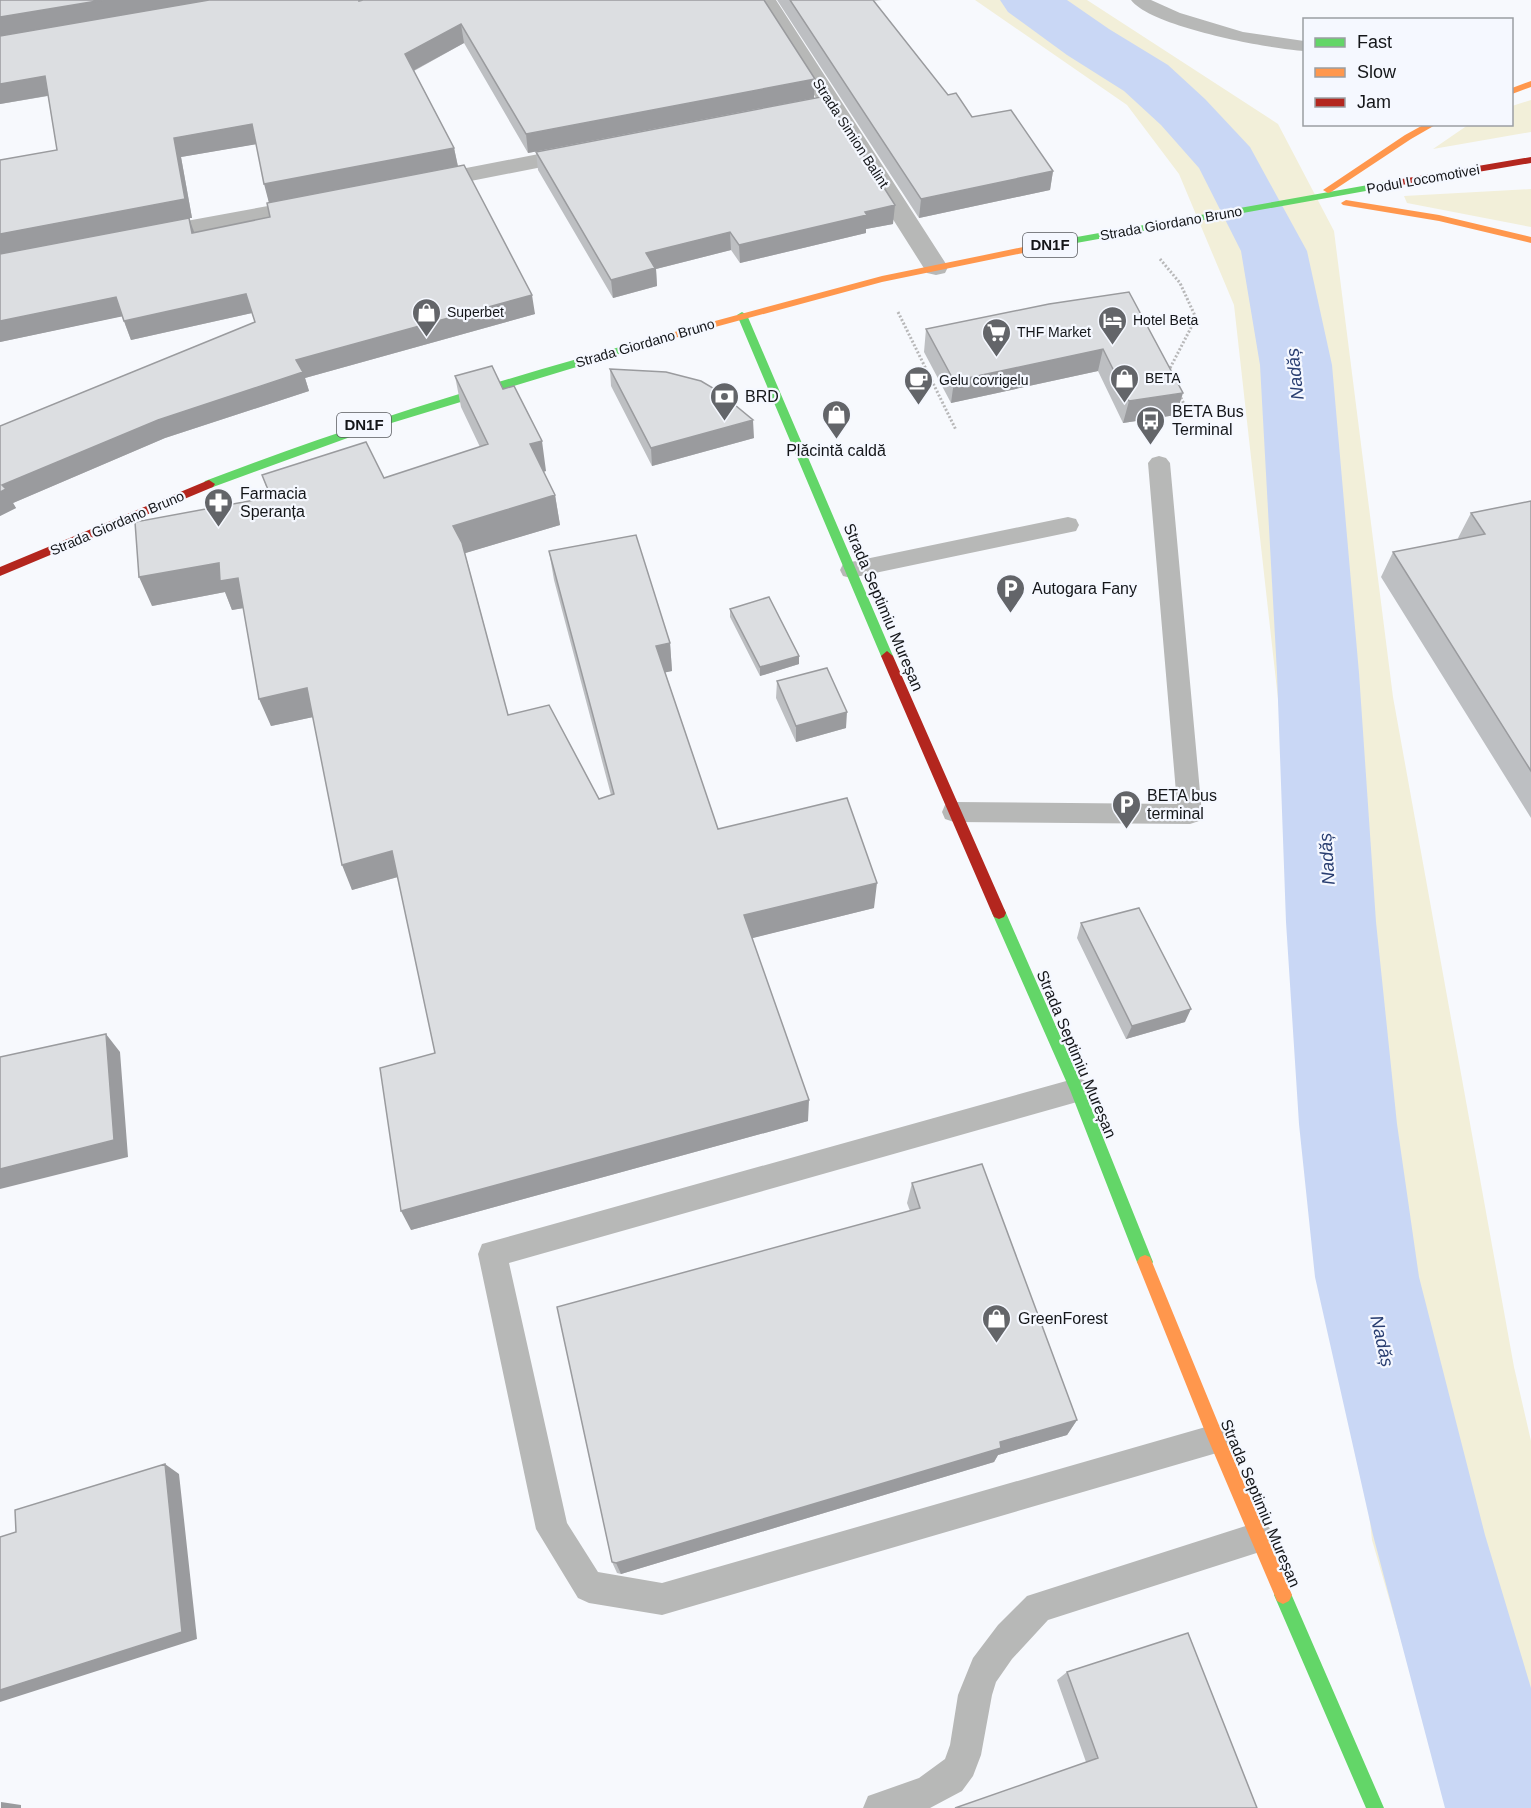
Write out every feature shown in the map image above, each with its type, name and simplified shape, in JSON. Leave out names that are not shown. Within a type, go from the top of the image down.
[{"type":"main road","points":[[1513,91],[1531,84]]},
{"type":"main road","points":[[1314,198],[1408,137],[1429,126]]},
{"type":"main road","name":"Podul Locomotivei","points":[[1314,198],[1531,160]]},
{"type":"main road","points":[[1314,198],[1418,212],[1471,223],[1531,240]]},
{"type":"main road","name":"Strada Giordano Bruno","points":[[0,572],[153,506],[326,438],[429,405],[742,315],[936,267],[1164,223],[1314,198]]},
{"type":"main road","name":"Strada Septimiu Mureșan","points":[[742,315],[954,812],[1077,1090],[1216,1438],[1375,1808]]},
{"type":"street","name":"Strada Simion Balint","points":[[765,0],[936,267]]},
{"type":"street","points":[[809,109],[832,105]]},
{"type":"street","points":[[399,188],[598,150]]},
{"type":"street","points":[[129,240],[328,202]]},
{"type":"lane","points":[[1139,0],[1151,8],[1209,27],[1278,45],[1303,46]]},
{"type":"lane","points":[[954,812],[1190,814],[1159,463]]},
{"type":"lane","points":[[850,570],[1068,525]]},
{"type":"lane","points":[[1077,1090],[492,1254],[552,1529],[589,1587],[662,1599],[1216,1438]]},
{"type":"lane","points":[[880,1808],[933,1790],[958,1770],[971,1731],[976,1693],[990,1662],[1011,1633],[1038,1607],[1258,1538]]},
{"type":"path","points":[[1133,229],[1180,283],[1196,318],[1167,372],[1173,382]]},
{"type":"path","points":[[882,279],[956,430]]},
{"type":"path","points":[[1178,393],[1189,414]]},
{"type":"shaded area","points":[[975,0],[1087,0],[1278,124],[1334,231],[1393,697],[1514,1367],[1531,1441],[1531,1808],[1450,1808],[1372,1540],[1234,305],[1179,174],[1127,105]]},
{"type":"shaded area","points":[[1531,100],[1531,132],[1433,149],[1467,126],[1513,126],[1513,106]]},
{"type":"shaded area","points":[[1531,189],[1531,227],[1407,203],[1404,196]]},
{"type":"building","points":[[0,0],[103,0],[0,17]]},
{"type":"building","points":[[209,0],[764,0],[815,79],[526,134],[461,24],[405,54],[454,148],[264,184],[252,124],[174,138],[185,199],[0,234],[0,160],[57,150],[45,76],[0,84],[0,36]]},
{"type":"building","points":[[790,0],[873,0],[948,95],[956,93],[972,117],[1011,110],[1053,171],[921,199]]},
{"type":"building","points":[[826,96],[895,205],[865,212],[867,215],[739,245],[730,232],[646,253],[655,268],[611,280],[536,152]]},
{"type":"building","points":[[464,165],[532,295],[296,360],[303,372],[158,420],[2,485],[6,489],[0,492],[0,426],[255,322],[246,294],[124,321],[116,297],[0,321],[0,254],[189,218],[192,233],[270,217],[267,203]]},
{"type":"building","points":[[1129,292],[1183,393],[1129,401],[1103,349],[954,381],[926,329],[1049,304]]},
{"type":"building","points":[[492,366],[503,389],[514,386],[542,441],[530,444],[555,495],[453,526],[462,543],[508,715],[549,705],[599,799],[614,794],[549,551],[636,535],[670,643],[656,646],[718,829],[847,798],[877,883],[744,915],[809,1100],[401,1211],[380,1068],[435,1053],[392,851],[342,865],[307,688],[259,699],[238,578],[220,581],[219,563],[139,577],[135,522],[271,497],[262,475],[366,442],[384,478],[488,444],[455,376]]},
{"type":"building","points":[[610,369],[666,372],[701,381],[718,391],[753,420],[651,448]]},
{"type":"building","points":[[1531,501],[1531,771],[1393,552],[1485,534],[1471,513]]},
{"type":"building","points":[[769,597],[799,656],[760,667],[730,609]]},
{"type":"building","points":[[827,668],[847,712],[796,726],[777,681]]},
{"type":"building","points":[[1139,908],[1191,1009],[1132,1026],[1081,923]]},
{"type":"building","points":[[106,1034],[114,1140],[0,1169],[0,1057]]},
{"type":"building","points":[[982,1164],[1077,1420],[1000,1442],[1001,1448],[616,1563],[612,1562],[557,1307],[920,1208],[912,1183]]},
{"type":"building","points":[[165,1464],[182,1632],[0,1690],[0,1537],[16,1532],[15,1510]]},
{"type":"building","points":[[1188,1633],[1257,1808],[955,1808],[1098,1758],[1067,1672]]},
{"type":"waterway","name":"Nadăș","points":[[1029,0],[1088,42],[1146,78],[1183,112],[1227,161],[1274,251],[1296,365],[1318,673],[1331,922],[1348,1124],[1367,1277],[1429,1535],[1506,1808]]},
{"type":"traffic: fast","points":[[1043,246],[1396,183]]},
{"type":"traffic: fast","points":[[742,315],[887,656]]},
{"type":"traffic: fast","points":[[209,484],[371,425],[645,343]]},
{"type":"traffic: fast","points":[[999,913],[1077,1090],[1145,1262]]},
{"type":"traffic: fast","points":[[1283,1595],[1375,1808]]},
{"type":"traffic: slow","points":[[1513,91],[1531,84]]},
{"type":"traffic: slow","points":[[1328,190],[1408,137],[1429,126]]},
{"type":"traffic: slow","points":[[1346,203],[1439,218],[1531,240]]},
{"type":"traffic: slow","points":[[645,343],[882,279],[1043,246]]},
{"type":"traffic: slow","points":[[1145,1262],[1216,1439],[1283,1595]]},
{"type":"traffic: jam","points":[[1396,183],[1531,160]]},
{"type":"traffic: jam","points":[[0,572],[209,484]]},
{"type":"traffic: jam","points":[[887,656],[999,913]]},
{"type":"place","name":"Superbet","points":[[426,338]]},
{"type":"place","name":"Hotel Beta","points":[[1112,346]]},
{"type":"place","name":"THF Market","points":[[996,358]]},
{"type":"place","name":"BETA","points":[[1124,404]]},
{"type":"place","name":"Gelu covrigelu","points":[[918,406]]},
{"type":"place","name":"BRD","points":[[724,422]]},
{"type":"place","name":"Plăcintă caldă","points":[[836,440]]},
{"type":"place","name":"BETA Bus Terminal","points":[[1151,446]]},
{"type":"place","name":"Farmacia Speranța","points":[[219,528]]},
{"type":"place","name":"Autogara Fany","points":[[1011,614]]},
{"type":"place","name":"BETA bus terminal","points":[[1126,830]]},
{"type":"place","name":"GreenForest","points":[[997,1344]]}]
